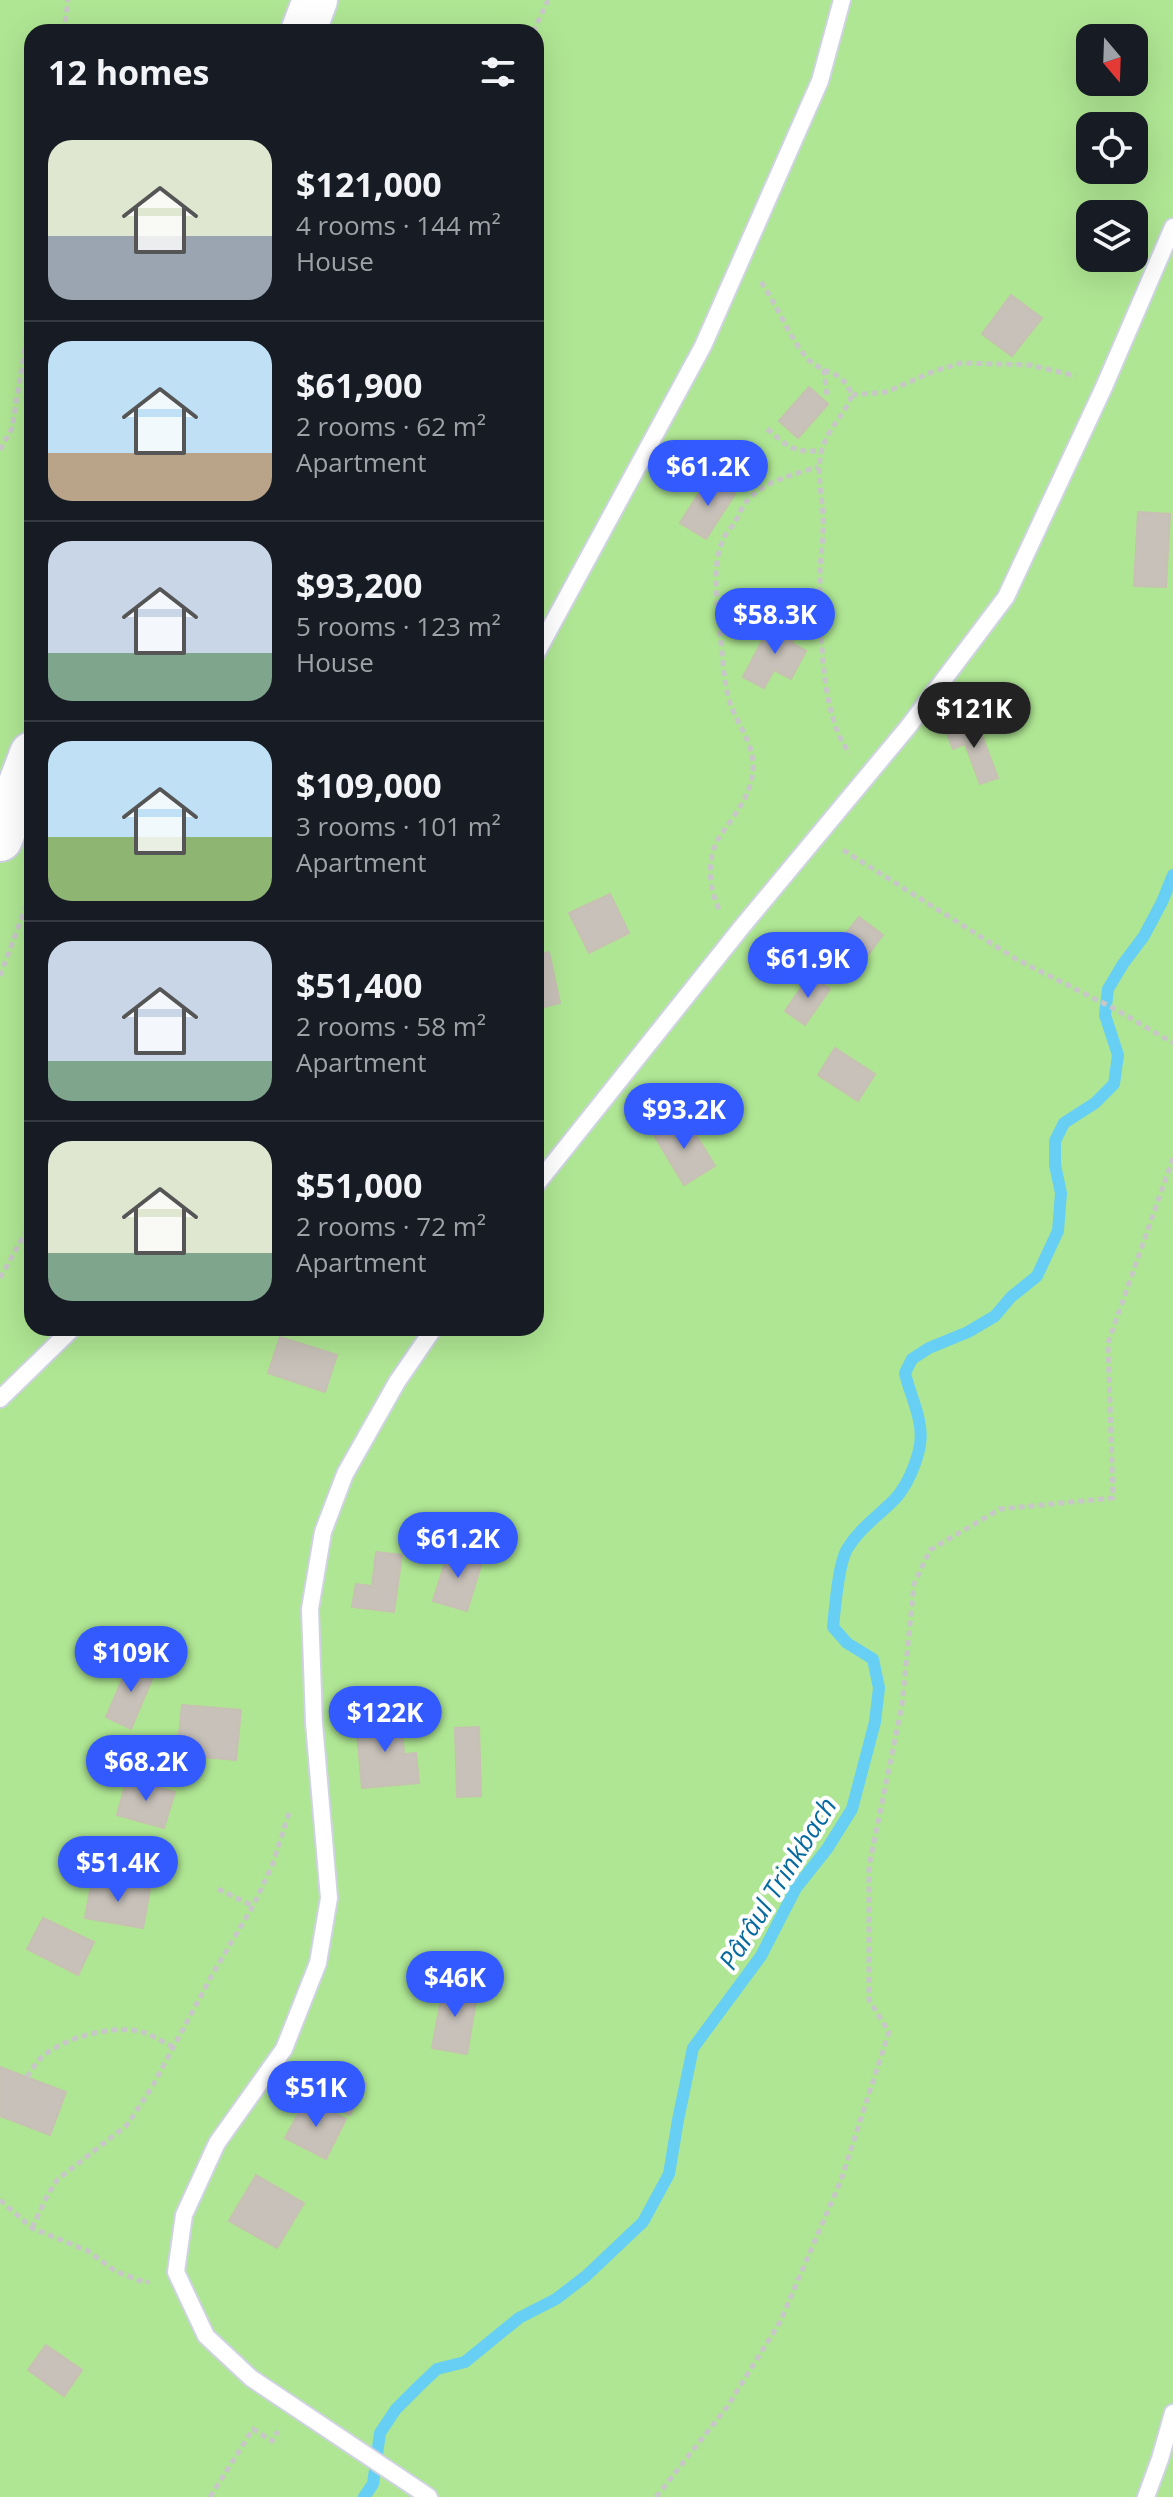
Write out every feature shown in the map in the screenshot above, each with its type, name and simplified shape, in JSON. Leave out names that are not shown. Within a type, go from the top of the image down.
[{"type":"main road","points":[[306,24],[315,0]]},
{"type":"main road","points":[[0,839],[24,775]]},
{"type":"lane","points":[[544,639],[703,346],[820,81],[842,0]]},
{"type":"lane","points":[[544,1175],[741,928],[908,727],[1006,597],[1104,387],[1173,227]]},
{"type":"lane","points":[[0,1399],[65,1336]]},
{"type":"lane","points":[[429,1336],[397,1382],[345,1474],[323,1532],[310,1609],[314,1723],[329,1898],[318,1963],[284,2049],[217,2143],[184,2215],[176,2272],[206,2336],[251,2378],[429,2497]]},
{"type":"lane","points":[[1146,2497],[1173,2413]]},
{"type":"path","points":[[65,24],[68,0]]},
{"type":"path","points":[[537,24],[548,0]]},
{"type":"path","points":[[743,258],[773,299],[809,361],[847,382],[852,395],[846,410],[829,430],[819,467],[824,524],[820,568],[824,674],[837,729],[845,748],[853,757]]},
{"type":"path","points":[[0,450],[12,428],[24,354]]},
{"type":"path","points":[[852,395],[886,392],[962,363],[1030,365],[1082,378]]},
{"type":"path","points":[[824,369],[827,397]]},
{"type":"path","points":[[767,429],[791,448],[803,452],[822,450]]},
{"type":"path","points":[[721,912],[713,896],[712,853],[720,835],[737,816],[753,778],[754,764],[751,749],[731,707],[723,677],[716,597],[722,541],[747,501],[760,491],[789,475],[819,467]]},
{"type":"path","points":[[819,835],[1016,959],[1113,1008],[1173,1043]]},
{"type":"path","points":[[0,976],[24,912]]},
{"type":"path","points":[[656,2497],[727,2407],[780,2322],[841,2180],[889,2032],[869,2000],[869,1866],[902,1705],[914,1584],[930,1550],[1000,1509],[1113,1498],[1108,1343],[1173,1158]]},
{"type":"path","points":[[0,1278],[24,1235]]},
{"type":"path","points":[[32,2228],[57,2180],[127,2125],[152,2087],[253,1906],[272,1866],[290,1811]]},
{"type":"path","points":[[218,1889],[253,1906]]},
{"type":"path","points":[[27,2077],[43,2056],[57,2046],[112,2030],[144,2032],[174,2047]]},
{"type":"path","points":[[0,2200],[32,2228],[88,2251],[115,2271],[146,2283]]},
{"type":"path","points":[[210,2497],[253,2429],[272,2441],[294,2408]]},
{"type":"green space","points":[[0,0],[1173,0],[1173,2497],[0,2497]]},
{"type":"building","points":[[1011,295],[1042,318],[1012,356],[982,334]]},
{"type":"building","points":[[809,387],[828,404],[798,438],[779,421]]},
{"type":"building","points":[[709,477],[735,494],[706,539],[680,523]]},
{"type":"building","points":[[1138,512],[1170,514],[1166,587],[1134,586]]},
{"type":"building","points":[[772,622],[796,635],[792,643],[806,651],[791,679],[774,670],[764,688],[743,677]]},
{"type":"building","points":[[976,720],[998,778],[980,784],[965,744],[953,749],[946,731]]},
{"type":"building","points":[[610,894],[629,933],[589,953],[569,913]]},
{"type":"building","points":[[859,917],[883,935],[864,960],[840,941]]},
{"type":"building","points":[[549,952],[560,1003],[544,1007],[544,953]]},
{"type":"building","points":[[810,975],[830,989],[805,1025],[785,1011]]},
{"type":"building","points":[[835,1048],[875,1074],[858,1101],[818,1075]]},
{"type":"building","points":[[685,1117],[715,1166],[684,1185],[654,1135]]},
{"type":"building","points":[[280,1337],[337,1355],[325,1392],[268,1373]]},
{"type":"building","points":[[449,1549],[483,1559],[467,1611],[433,1601]]},
{"type":"building","points":[[376,1552],[402,1555],[394,1612],[352,1607],[356,1584],[372,1586]]},
{"type":"building","points":[[131,1659],[156,1670],[131,1729],[106,1717]]},
{"type":"building","points":[[182,1705],[241,1710],[236,1760],[177,1755]]},
{"type":"building","points":[[401,1717],[404,1754],[416,1753],[419,1783],[362,1788],[356,1721]]},
{"type":"building","points":[[479,1727],[481,1796],[457,1797],[455,1728]]},
{"type":"building","points":[[127,1779],[175,1792],[164,1828],[117,1815]]},
{"type":"building","points":[[92,1879],[150,1889],[143,1928],[85,1918]]},
{"type":"building","points":[[43,1918],[94,1942],[78,1975],[27,1949]]},
{"type":"building","points":[[444,1983],[478,1989],[467,2054],[432,2048]]},
{"type":"building","points":[[326,2064],[366,2084],[350,2115],[310,2095]]},
{"type":"building","points":[[0,2067],[66,2092],[50,2135],[0,2116]]},
{"type":"building","points":[[306,2099],[346,2119],[326,2159],[285,2138]]},
{"type":"building","points":[[256,2175],[304,2203],[277,2248],[229,2221]]},
{"type":"building","points":[[46,2345],[82,2370],[64,2396],[28,2370]]},
{"type":"waterway","name":"Pârâul Trinkbach","points":[[364,2497],[373,2484],[380,2433],[396,2409],[419,2386],[437,2369],[465,2362],[519,2318],[556,2299],[586,2276],[643,2222],[669,2174],[693,2048],[761,1956],[796,1888],[827,1849],[852,1809],[875,1722],[879,1688],[873,1659],[847,1643],[833,1627],[836,1598],[847,1549],[899,1495],[916,1459],[920,1426],[905,1373],[912,1359],[929,1348],[968,1332],[995,1316],[1011,1297],[1037,1276],[1058,1231],[1061,1193],[1055,1165],[1055,1141],[1064,1123],[1095,1103],[1114,1084],[1118,1055],[1105,1015],[1108,989],[1144,936],[1173,875]]}]
